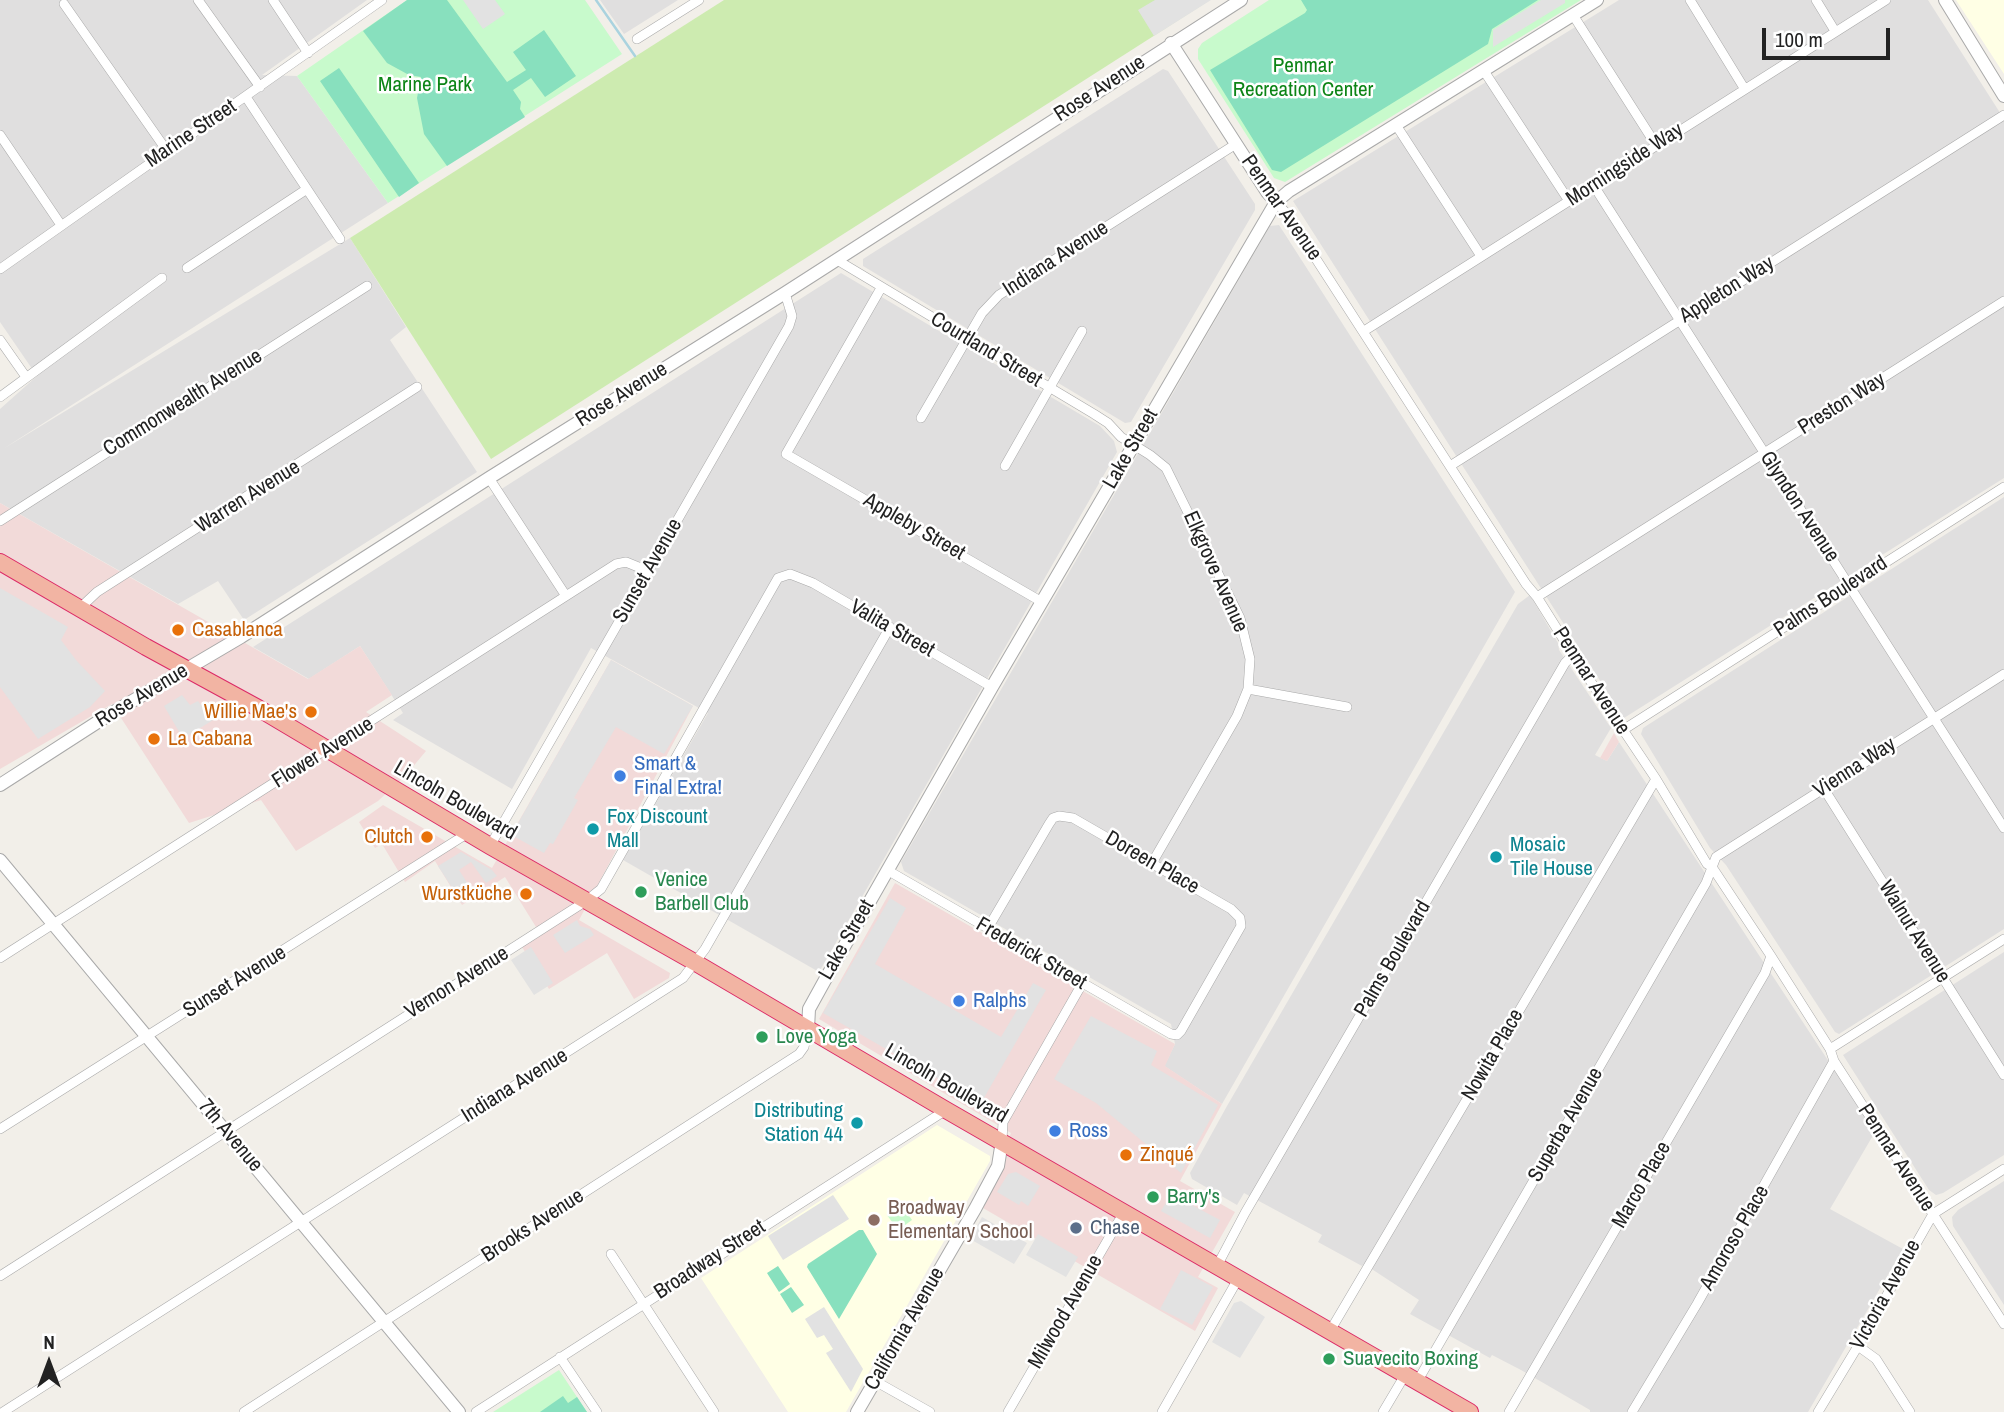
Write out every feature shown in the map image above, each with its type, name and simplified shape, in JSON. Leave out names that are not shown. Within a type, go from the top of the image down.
[{"type":"highway","name":"Lincoln Boulevard","points":[[0,562],[258,708],[490,846],[696,962],[946,1110],[1471,1412]]},
{"type":"street","points":[[198,0],[260,87]]},
{"type":"street","points":[[273,0],[308,53]]},
{"type":"street","name":"Marine Street","points":[[0,268],[382,0]]},
{"type":"street","points":[[637,40],[699,0]]},
{"type":"street","name":"Rose Avenue","points":[[0,785],[96,723],[241,637],[785,293],[1241,0]]},
{"type":"street","name":"Lake Street","points":[[808,1029],[809,1009],[887,870],[1276,202],[1289,191],[1597,0]]},
{"type":"street","points":[[1690,0],[1744,88]]},
{"type":"street","points":[[1816,0],[1835,31]]},
{"type":"street","name":"Morningside Way","points":[[1364,331],[1886,0]]},
{"type":"street","points":[[1945,0],[2004,96]]},
{"type":"street","points":[[64,4],[167,151]]},
{"type":"street","points":[[1573,15],[1656,145]]},
{"type":"street","name":"Penmar Avenue","points":[[1171,43],[1266,192],[1287,214],[1526,584],[1656,779],[1700,852],[1771,956],[1830,1049],[1834,1061],[2004,1324]]},
{"type":"street","points":[[1484,71],[1569,201]]},
{"type":"street","points":[[246,97],[340,239]]},
{"type":"street","name":"Appleton Way","points":[[1450,466],[2004,115]]},
{"type":"street","points":[[1396,125],[1481,256]]},
{"type":"street","points":[[0,135],[61,225]]},
{"type":"street","name":"Indiana Avenue","points":[[921,418],[982,313],[999,295],[1236,144]]},
{"type":"street","name":"Glyndon Avenue","points":[[1594,186],[2004,828]]},
{"type":"street","points":[[187,268],[307,189]]},
{"type":"street","name":"Courtland Street","points":[[837,260],[1094,414],[1133,445]]},
{"type":"street","points":[[0,397],[162,278]]},
{"type":"street","name":"Commonwealth Avenue","points":[[0,521],[367,286]]},
{"type":"street","name":"Appleby Street","points":[[881,288],[786,454],[1042,602]]},
{"type":"street","name":"Sunset Avenue","points":[[490,846],[789,326],[792,316],[785,293]]},
{"type":"street","name":"Preston Way","points":[[1537,597],[2004,301]]},
{"type":"street","points":[[1005,466],[1082,331]]},
{"type":"street","points":[[0,340],[26,377]]},
{"type":"street","name":"Warren Avenue","points":[[80,608],[97,592],[418,387]]},
{"type":"street","name":"Elkgrove Avenue","points":[[1133,445],[1166,468],[1235,609],[1245,634],[1250,659],[1248,689],[1237,716],[1152,863]]},
{"type":"street","points":[[489,478],[566,596]]},
{"type":"street","name":"Palms Boulevard","points":[[1623,730],[2004,487]]},
{"type":"street","name":"Flower Avenue","points":[[0,958],[616,564],[626,562],[648,571]]},
{"type":"street","name":"Valita Street","points":[[790,574],[813,583],[992,687]]},
{"type":"street","name":"Vernon Avenue","points":[[0,1276],[601,889],[778,578],[790,574]]},
{"type":"street","name":"Indiana Avenue","points":[[4,1409],[683,978],[696,962],[890,627]]},
{"type":"street","name":"Palms Boulevard","points":[[1217,1266],[1245,1213],[1544,699],[1565,663],[1573,655]]},
{"type":"street","name":"Vienna Way","points":[[1712,867],[1716,857],[2004,674]]},
{"type":"street","points":[[1248,689],[1347,707]]},
{"type":"street","name":"Nowita Place","points":[[1330,1331],[1656,779]]},
{"type":"street","name":"Walnut Avenue","points":[[1824,789],[2004,1074]]},
{"type":"street","name":"Doreen Place","points":[[988,928],[1054,818],[1073,818],[1231,909],[1240,918],[1238,933],[1177,1035]]},
{"type":"street","name":"Sunset Avenue","points":[[0,1129],[468,833]]},
{"type":"street","name":"7th Avenue","points":[[0,860],[458,1412]]},
{"type":"street","name":"Superba Avenue","points":[[1383,1412],[1411,1378],[1706,883],[1712,867]]},
{"type":"street","name":"Frederick Street","points":[[887,870],[1082,984],[1177,1035]]},
{"type":"street","points":[[1830,1049],[1941,974],[2004,939]]},
{"type":"street","name":"Marco Place","points":[[1509,1412],[1765,973],[1771,956]]},
{"type":"street","name":"California Avenue","points":[[857,1412],[998,1166],[1003,1122],[1082,984]]},
{"type":"street","name":"Brooks Avenue","points":[[244,1412],[799,1054],[808,1029]]},
{"type":"street","name":"Amoroso Place","points":[[1632,1412],[1717,1269],[1834,1061]]},
{"type":"street","name":"Broadway Street","points":[[476,1412],[946,1110]]},
{"type":"street","name":"Victoria Avenue","points":[[1818,1412],[1933,1214],[2004,1169]]},
{"type":"street","name":"Milwood Avenue","points":[[1008,1412],[1124,1212]]},
{"type":"street","points":[[611,1254],[714,1412]]},
{"type":"street","points":[[1162,1412],[1238,1279]]},
{"type":"street","points":[[1858,1346],[1876,1359],[1910,1412]]},
{"type":"street","points":[[560,1357],[597,1412]]},
{"type":"street","points":[[875,1381],[930,1412]]},
{"type":"shaded area","points":[[0,0],[367,0],[262,75],[297,76],[388,203],[3,449],[350,238],[406,327],[390,340],[477,472],[244,620],[218,581],[178,604],[0,503],[0,409],[37,376],[0,322]]},
{"type":"shaded area","points":[[463,0],[495,0],[505,14],[483,29]]},
{"type":"shaded area","points":[[600,0],[678,0],[624,34]]},
{"type":"shaded area","points":[[1155,0],[1211,0],[1154,36],[1138,10]]},
{"type":"shaded area","points":[[1541,0],[1565,0],[1565,3],[1493,47],[1493,30]]},
{"type":"shaded area","points":[[1619,0],[1928,0],[2004,119],[2004,478],[1624,718],[1293,201]]},
{"type":"shaded area","points":[[1956,0],[2004,0],[2004,74]]},
{"type":"shaded area","points":[[1163,69],[1168,71],[1255,204],[1255,210],[1131,422],[1125,423],[863,266],[863,259]]},
{"type":"shaded area","points":[[1279,225],[1515,592],[1222,1104],[1164,1066],[1175,1044],[1171,1024],[904,871],[901,862],[1270,226]]},
{"type":"shaded area","points":[[841,273],[1100,426],[1114,441],[1117,452],[819,972],[623,860],[708,713],[591,648],[512,789],[393,720],[403,713],[360,646],[309,679],[253,647]]},
{"type":"shaded area","points":[[2004,497],[2004,929],[1839,1034],[1835,1032],[1726,865],[1710,848],[1641,734],[1643,728]]},
{"type":"shaded area","points":[[0,503],[308,679],[360,646],[392,695],[366,712],[426,751],[406,775],[378,801],[296,851],[261,800],[189,823],[112,704],[0,769]]},
{"type":"shaded area","points":[[0,588],[68,627],[61,640],[105,691],[90,707],[38,739],[0,687]]},
{"type":"shaded area","points":[[1530,595],[1558,643],[1559,650],[1611,728],[1595,755],[1607,761],[1619,742],[1875,1132],[1830,1209],[1903,1249],[1808,1412],[1590,1412],[1521,1370],[1492,1355],[1490,1358],[1410,1314],[1419,1300],[1364,1264],[1362,1266],[1318,1242],[1322,1235],[1244,1193],[1237,1205],[1192,1179],[1190,1173],[1227,1106],[1518,604]]},
{"type":"shaded area","points":[[611,660],[693,706],[579,920],[670,973],[669,978],[634,999],[607,953],[549,989],[522,947],[541,935],[505,877],[462,905],[435,861],[405,882],[382,844],[375,848],[359,822],[383,805],[492,868]]},
{"type":"shaded area","points":[[611,660],[693,706],[664,754],[616,727],[574,798],[578,800],[553,844],[550,843],[544,853],[515,837],[513,832]]},
{"type":"shaded area","points":[[182,695],[190,705],[198,701],[201,705],[205,703],[223,714],[187,736],[181,735],[164,706]]},
{"type":"shaded area","points":[[1614,733],[1619,742],[1607,761],[1600,758]]},
{"type":"shaded area","points":[[461,852],[492,870],[497,876],[486,883],[471,862],[459,870],[475,895],[462,903],[438,866]]},
{"type":"shaded area","points":[[895,883],[1175,1044],[1165,1066],[1222,1104],[1180,1181],[1235,1212],[1198,1277],[1218,1288],[1195,1331],[983,1208],[1011,1133],[819,1019]]},
{"type":"shaded area","points":[[890,898],[906,908],[875,964],[1001,1037],[1033,983],[1046,990],[981,1103],[823,1013]]},
{"type":"shaded area","points":[[577,920],[580,926],[590,929],[594,935],[565,953],[553,935]]},
{"type":"shaded area","points":[[531,947],[553,983],[534,995],[511,960]]},
{"type":"shaded area","points":[[2004,952],[2004,1155],[1936,1195],[1929,1190],[1843,1055]]},
{"type":"shaded area","points":[[1091,1016],[1157,1051],[1151,1065],[1218,1105],[1181,1173],[1096,1103],[1054,1079]]},
{"type":"shaded area","name":"Broadway Elementary School","points":[[937,1125],[990,1156],[990,1161],[846,1412],[788,1412],[701,1278]]},
{"type":"shaded area","points":[[1016,1172],[1040,1186],[1028,1206],[1021,1201],[1019,1205],[997,1192],[1008,1174]]},
{"type":"shaded area","points":[[2004,1181],[2004,1305],[1953,1226],[1952,1217],[1958,1210]]},
{"type":"shaded area","points":[[1171,1194],[1220,1220],[1210,1238],[1161,1211]]},
{"type":"shaded area","points":[[833,1195],[849,1219],[783,1260],[768,1236]]},
{"type":"shaded area","points":[[982,1217],[1027,1243],[1014,1264],[970,1239]]},
{"type":"shaded area","points":[[1038,1234],[1078,1257],[1066,1277],[1026,1255]]},
{"type":"shaded area","points":[[1181,1270],[1213,1287],[1192,1325],[1160,1309]]},
{"type":"shaded area","points":[[1241,1301],[1265,1317],[1240,1358],[1212,1342],[1234,1303]]},
{"type":"shaded area","points":[[824,1307],[863,1369],[851,1392],[826,1353],[833,1349],[824,1335],[817,1338],[805,1319]]},
{"type":"green space","name":"Marine Park","points":[[407,0],[585,0],[622,54],[388,203],[297,76]]},
{"type":"green space","points":[[407,0],[447,0],[507,82],[526,70],[513,52],[544,30],[576,76],[545,97],[531,78],[513,90],[521,102],[520,109],[525,117],[447,166],[424,134],[417,98],[421,77],[409,75],[387,63],[363,31]]},
{"type":"green space","points":[[724,0],[1210,0],[491,459],[350,238]]},
{"type":"green space","name":"Penmar Recreation Center","points":[[1269,0],[1581,0],[1285,182],[1274,178],[1198,59],[1198,49],[1202,43]]},
{"type":"green space","name":"Penmar Recreation Center","points":[[1301,0],[1538,0],[1492,29],[1488,44],[1281,172],[1272,170],[1210,70],[1305,13],[1307,10]]},
{"type":"green space","points":[[339,68],[419,183],[399,197],[320,81]]},
{"type":"green space","points":[[902,1205],[912,1220],[898,1230],[887,1215]]},
{"type":"green space","points":[[859,1230],[863,1230],[877,1254],[839,1319],[807,1267]]},
{"type":"green space","points":[[778,1266],[790,1284],[779,1292],[767,1273]]},
{"type":"green space","points":[[791,1287],[804,1305],[792,1313],[780,1294]]},
{"type":"green space","points":[[559,1370],[587,1412],[493,1412]]},
{"type":"green space","points":[[563,1396],[568,1403],[577,1397],[587,1412],[540,1412]]},
{"type":"waterway","points":[[596,0],[635,56]]},
{"type":"place","name":"Casablanca","points":[[178,630]]},
{"type":"place","name":"Willie Mae's","points":[[311,712]]},
{"type":"place","name":"La Cabana","points":[[154,739]]},
{"type":"place","name":"Smart & Final Extra!","points":[[620,776]]},
{"type":"place","name":"Fox Discount Mall","points":[[593,829]]},
{"type":"place","name":"Clutch","points":[[427,837]]},
{"type":"place","name":"Mosaic Tile House","points":[[1496,857]]},
{"type":"place","name":"Venice Barbell Club","points":[[641,892]]},
{"type":"place","name":"Wurstküche","points":[[526,894]]},
{"type":"place","name":"Ralphs","points":[[959,1001]]},
{"type":"place","name":"Love Yoga","points":[[762,1037]]},
{"type":"place","name":"Distributing Station 44","points":[[857,1123]]},
{"type":"place","name":"Ross","points":[[1055,1131]]},
{"type":"place","name":"Zinqué","points":[[1126,1155]]},
{"type":"place","name":"Barry's","points":[[1153,1197]]},
{"type":"place","name":"Broadway Elementary School","points":[[874,1220]]},
{"type":"place","name":"Chase","points":[[1076,1228]]},
{"type":"place","name":"Suavecito Boxing","points":[[1329,1359]]}]
